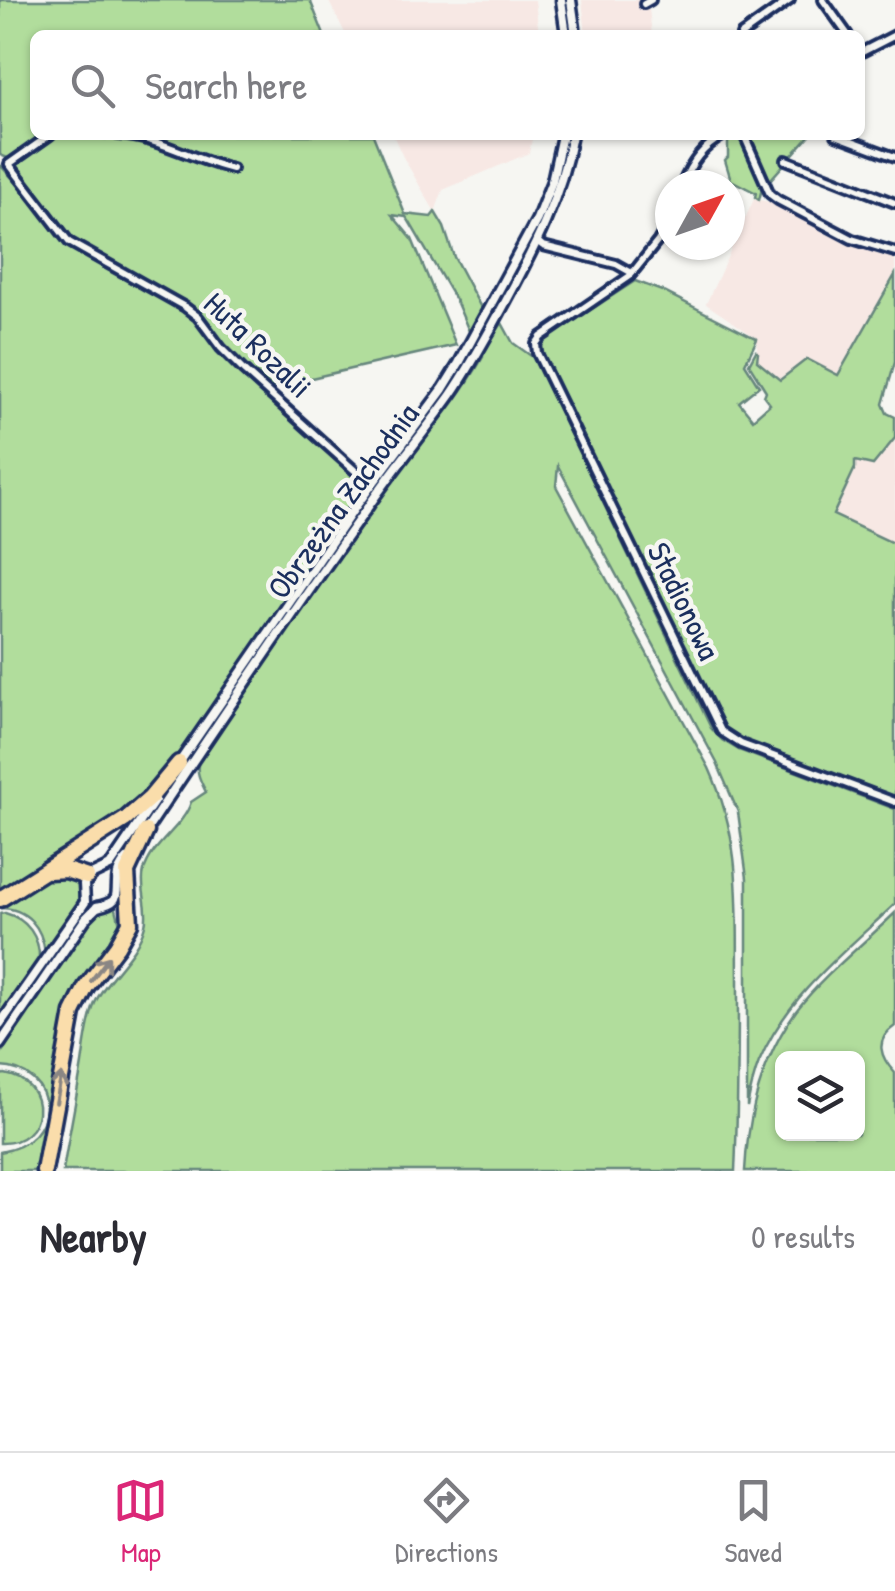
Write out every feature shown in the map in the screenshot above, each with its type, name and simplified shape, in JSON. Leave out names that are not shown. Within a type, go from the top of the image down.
[{"type":"highway","points":[[0,898],[126,819],[180,764]]},
{"type":"highway","points":[[44,1171],[73,1013],[130,923],[128,872],[146,831]]},
{"type":"highway","points":[[29,880],[58,870],[87,877]]},
{"type":"highway","points":[[116,897],[124,915],[124,933]]},
{"type":"street","points":[[562,0],[565,30]]},
{"type":"street","points":[[571,0],[575,30]]},
{"type":"street","points":[[748,30],[790,0]]},
{"type":"street","points":[[823,0],[844,30]]},
{"type":"street","points":[[865,51],[895,36]]},
{"type":"street","name":"Huta Rozalii","points":[[43,140],[10,164],[69,242],[198,317],[243,370],[371,485]]},
{"type":"street","points":[[143,140],[232,169]]},
{"type":"street","name":"Obrzeżna Zachodnia","points":[[117,878],[288,620],[452,394],[488,312],[538,219],[561,140]]},
{"type":"street","name":"Obrzeżna Zachodnia","points":[[105,869],[371,485],[496,320],[538,242],[557,194],[571,140]]},
{"type":"street","points":[[689,170],[709,140]]},
{"type":"street","points":[[746,140],[770,194],[852,239],[895,252]]},
{"type":"street","points":[[849,140],[895,157]]},
{"type":"street","points":[[786,160],[895,202]]},
{"type":"street","points":[[538,242],[616,264],[632,273],[655,241]]},
{"type":"street","name":"Stadionowa","points":[[632,273],[538,340],[537,353],[716,724],[740,744],[895,802]]},
{"type":"street","points":[[0,1024],[81,908],[87,877],[105,869],[117,878],[116,897],[96,907],[86,918],[0,1044]]},
{"type":"street","points":[[85,896],[96,907]]},
{"type":"shaded area","points":[[328,0],[535,0],[538,30],[343,30]]},
{"type":"shaded area","points":[[582,0],[648,0],[651,30],[585,30]]},
{"type":"shaded area","points":[[395,140],[532,140],[529,153],[443,190],[435,212]]},
{"type":"shaded area","points":[[754,199],[770,202],[895,259],[895,275],[838,375],[781,381],[757,361],[757,339],[706,304],[726,260],[745,260],[745,219]]},
{"type":"shaded area","points":[[895,438],[895,544],[833,515],[855,460],[873,465]]},
{"type":"green space","points":[[0,0],[310,0],[322,30],[30,30],[30,140],[38,140],[10,159],[0,155]]},
{"type":"green space","points":[[49,140],[123,140],[163,148],[220,167],[162,140],[375,140],[405,214],[431,217],[435,212],[495,334],[502,323],[513,343],[534,358],[711,728],[739,750],[895,809],[895,904],[818,976],[785,1016],[759,1062],[747,1107],[747,878],[738,812],[717,763],[558,466],[556,486],[709,768],[727,821],[736,872],[738,923],[735,1171],[63,1171],[92,1010],[141,936],[146,918],[143,878],[148,861],[191,802],[206,792],[198,773],[199,761],[338,554],[483,357],[409,221],[392,215],[412,239],[456,345],[263,389],[367,485],[160,779],[132,810],[0,894],[0,165],[23,190],[33,192],[15,167],[23,156]]},
{"type":"green space","points":[[741,140],[762,188],[759,200],[756,193],[745,187],[745,170],[728,170],[728,142]]},
{"type":"green space","points":[[750,140],[806,140],[770,180]]},
{"type":"green space","points":[[895,275],[895,362],[883,404],[887,413],[895,417],[895,438],[873,465],[855,461],[833,515],[895,544],[895,800],[739,740],[723,729],[542,357],[541,347],[546,339],[635,281],[757,339],[745,364],[759,386],[739,402],[753,419],[770,404],[749,364],[756,351],[757,361],[780,380],[807,359],[838,375]]},
{"type":"green space","points":[[51,874],[80,877],[78,903],[45,953],[32,921],[18,911],[0,908],[0,904]]},
{"type":"green space","points":[[115,905],[120,924],[117,934],[75,995],[41,1171],[0,1171],[0,1152],[21,1146],[35,1135],[46,1106],[33,1080],[19,1071],[0,1067],[0,1055],[93,915]]},
{"type":"green space","points":[[5,913],[31,930],[39,960],[0,1016],[0,914]]},
{"type":"green space","points":[[895,913],[895,1026],[884,1037],[882,1049],[895,1073],[895,1171],[745,1171],[749,1129],[766,1067],[784,1029],[819,985]]},
{"type":"green space","points":[[0,1075],[31,1088],[38,1112],[27,1134],[16,1141],[0,1143]]}]
